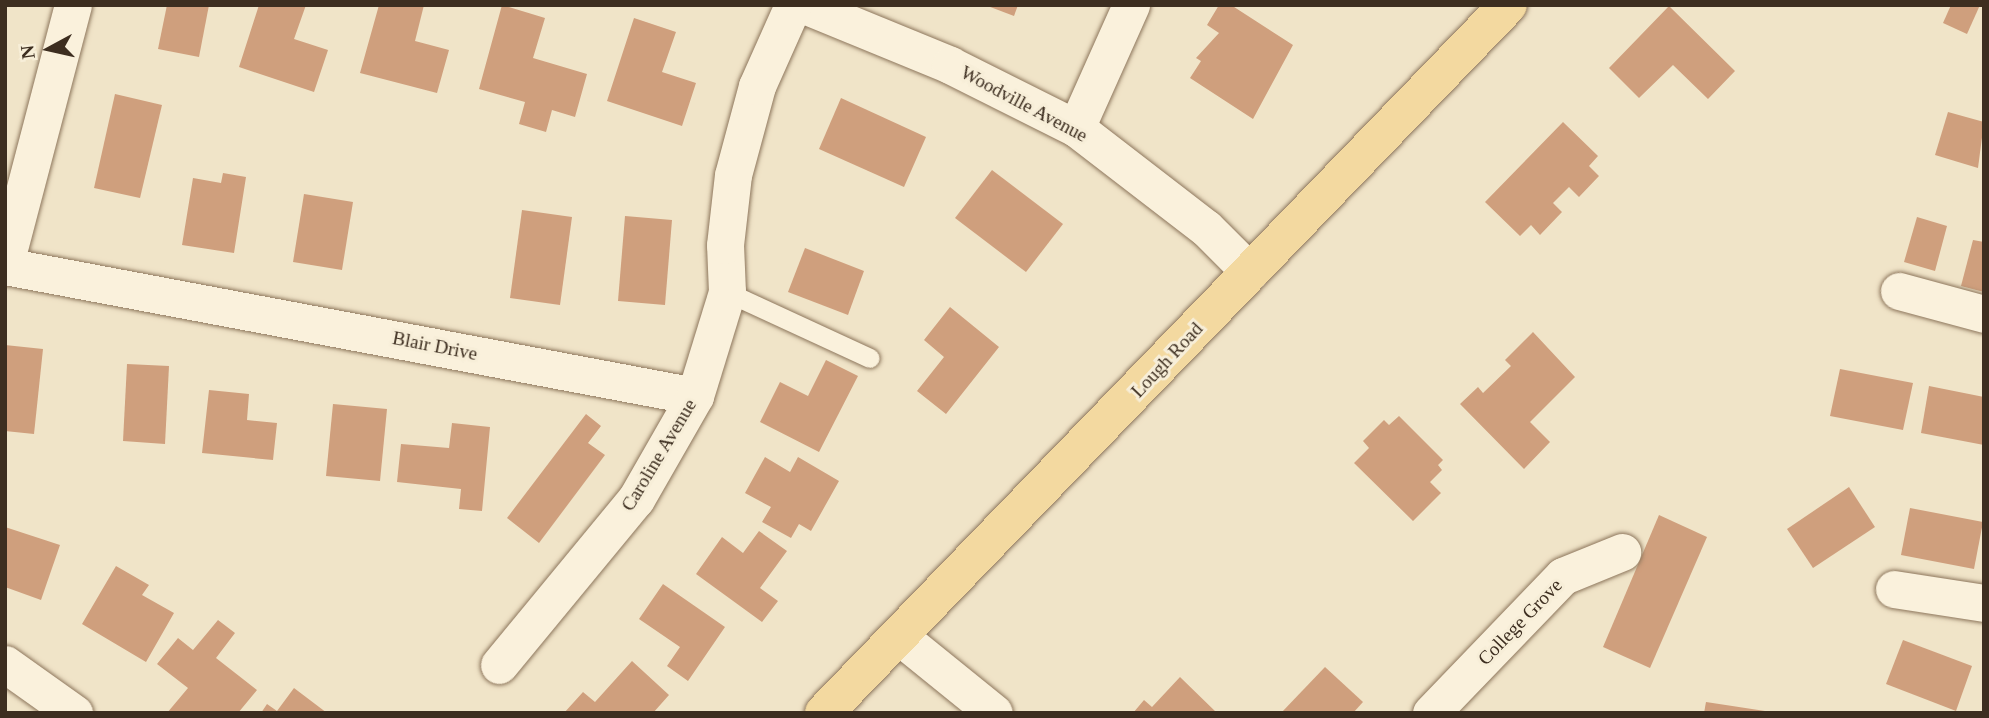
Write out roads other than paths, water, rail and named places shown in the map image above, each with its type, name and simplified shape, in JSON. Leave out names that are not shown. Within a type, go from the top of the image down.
[{"type":"main road","name":"Lough Road","points":[[824,713],[1508,5]]},
{"type":"street","points":[[5,265],[73,5]]},
{"type":"street","name":"Caroline Avenue","points":[[499,665],[583,570],[636,499],[695,396],[727,292],[725,245],[733,175],[757,86],[793,5]]},
{"type":"street","name":"Woodville Avenue","points":[[804,5],[950,65],[1076,128],[1206,228],[1250,272]]},
{"type":"street","points":[[1076,128],[1131,5]]},
{"type":"street","name":"Blair Drive","points":[[5,265],[695,396]]},
{"type":"street","points":[[1899,291],[1984,314]]},
{"type":"street","name":"College Grove","points":[[1432,713],[1563,576],[1622,552]]},
{"type":"street","points":[[1894,589],[1984,603]]},
{"type":"street","points":[[899,636],[994,713]]},
{"type":"street","points":[[5,664],[74,713]]},
{"type":"lane","points":[[727,292],[870,358]]}]
